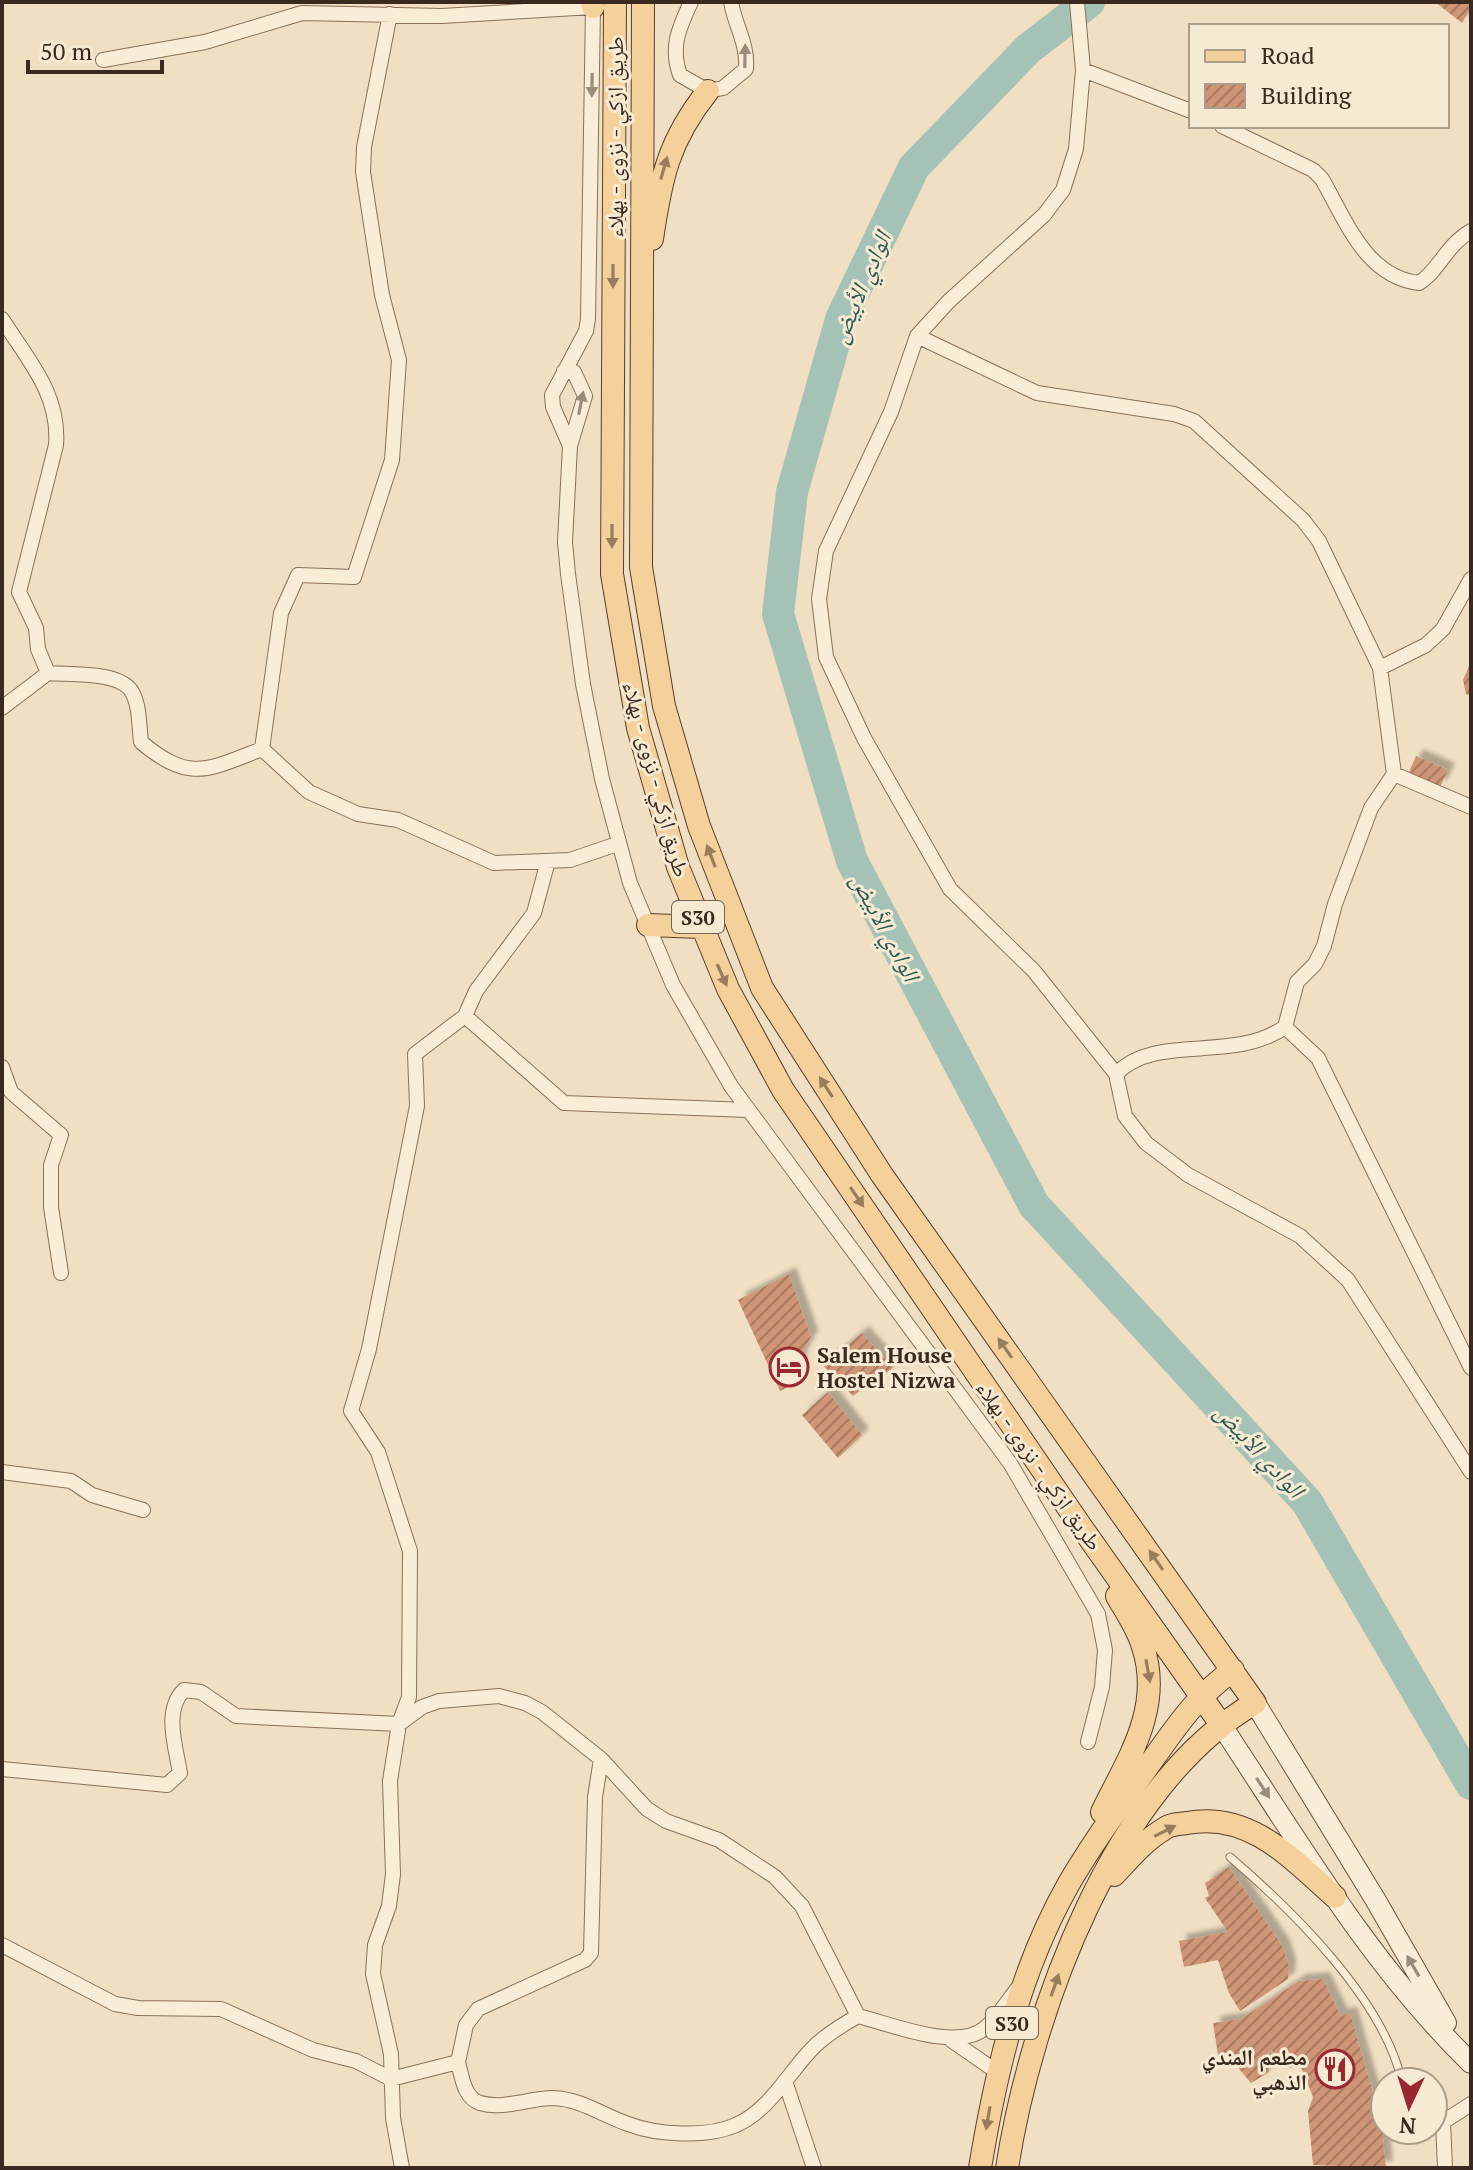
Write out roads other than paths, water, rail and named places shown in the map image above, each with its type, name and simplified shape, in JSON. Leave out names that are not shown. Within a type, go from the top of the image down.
[{"type":"main road","name":"طريق ازكي - نزوى - بهلاء","points":[[643,2],[641,567],[664,706],[699,826],[762,988],[882,1175],[1255,1703]]},
{"type":"main road","name":"طريق ازكي - نزوى - بهلاء","points":[[600,4],[612,574],[638,728],[678,867],[701,927],[754,1042],[783,1090],[1080,1525],[1220,1723]]},
{"type":"main road","points":[[640,328],[668,155],[679,131],[708,91]]},
{"type":"main road","points":[[648,925],[701,927]]},
{"type":"main road","points":[[1068,1886],[1146,1720],[1150,1685],[1143,1646],[1080,1525]]},
{"type":"main road","name":"S30","points":[[980,2168],[997,2072],[1027,1975],[1068,1886],[1121,1803],[1201,1693],[1233,1670]]},
{"type":"main road","name":"S30","points":[[1007,2168],[1028,2062],[1065,1954],[1106,1867],[1146,1805],[1220,1723],[1255,1703]]},
{"type":"main road","points":[[1065,1954],[1108,1883],[1140,1847],[1167,1826],[1204,1819],[1239,1825],[1266,1837],[1335,1897]]},
{"type":"street","points":[[691,2],[674,46],[674,59],[680,75],[708,91],[723,88],[746,69],[745,40],[734,19],[731,2]]},
{"type":"street","points":[[1077,2],[1083,70],[1076,149],[1063,190],[1044,215],[949,301],[917,336],[891,412],[826,551],[819,599],[826,657],[864,738],[950,889],[1034,971],[1116,1074],[1125,1116],[1146,1143],[1188,1175],[1300,1236],[1348,1280],[1471,1472]]},
{"type":"street","points":[[103,60],[205,42],[302,13],[442,16],[600,4],[588,319],[586,331],[552,395],[553,407],[570,446]]},
{"type":"street","points":[[262,749],[281,613],[298,575],[354,577],[392,460],[399,360],[382,295],[363,172],[364,147],[390,14]]},
{"type":"street","points":[[1083,70],[1189,110]]},
{"type":"street","points":[[1226,128],[1313,170],[1322,179],[1375,265],[1390,276],[1419,283],[1427,278],[1451,245],[1471,231]]},
{"type":"street","points":[[2,319],[54,402],[58,421],[56,445],[19,592],[36,628],[38,649],[48,673]]},
{"type":"street","points":[[917,336],[1037,393],[1174,414],[1194,421],[1303,520],[1319,541],[1380,668],[1394,774],[1371,808],[1335,904],[1324,946],[1315,964],[1297,982],[1285,1027],[1269,1038],[1236,1048],[1148,1054],[1130,1060],[1116,1074]]},
{"type":"street","points":[[564,371],[574,372],[585,396],[570,446],[565,542],[568,574],[583,684],[617,844],[673,985],[748,1110],[1010,1463],[1098,1614],[1105,1650],[1102,1687],[1088,1742]]},
{"type":"street","points":[[1380,668],[1426,645],[1443,629],[1471,579]]},
{"type":"street","points":[[2,708],[48,673],[115,680],[131,689],[136,700],[141,742],[167,764],[206,771],[262,749]]},
{"type":"street","points":[[262,749],[309,792],[358,814],[398,820],[494,863],[570,860],[617,844]]},
{"type":"street","points":[[1394,774],[1471,807]]},
{"type":"street","points":[[402,2168],[393,2118],[389,2042],[373,1974],[375,1945],[389,1906],[393,1874],[389,1800],[399,1724],[409,1697],[410,1551],[378,1452],[351,1411],[369,1349],[417,1106],[415,1054],[465,1016],[476,991],[534,913],[548,861]]},
{"type":"street","points":[[465,1016],[564,1103],[748,1110]]},
{"type":"street","points":[[1285,1027],[1318,1058],[1471,1368]]},
{"type":"street","points":[[2,1067],[11,1092],[61,1135],[51,1165],[51,1207],[61,1273]]},
{"type":"street","points":[[2,1472],[71,1481],[92,1495],[143,1510]]},
{"type":"street","points":[[2,1769],[167,1785],[180,1773],[173,1726],[176,1697],[184,1690],[192,1689],[236,1716],[399,1724],[422,1707],[439,1701],[499,1696],[542,1712],[601,1759],[647,1809],[666,1821],[719,1840],[775,1877],[802,1906],[858,2016],[951,2040],[997,2072]]},
{"type":"street","points":[[1255,1703],[1375,1899],[1468,2060]]},
{"type":"street","points":[[1220,1723],[1335,1897],[1402,1987],[1468,2060]]},
{"type":"street","points":[[601,1759],[595,1797],[591,1953],[585,1960],[478,2009],[466,2025],[458,2062],[467,2093],[478,2102],[498,2106],[553,2098],[579,2102],[629,2125],[666,2132],[714,2131],[736,2125],[756,2113],[810,2050],[858,2016]]},
{"type":"street","points":[[2,1945],[115,2004],[138,2008],[221,2009],[313,2050],[356,2061],[391,2079],[458,2062]]},
{"type":"street","points":[[951,2040],[970,2038],[985,2029],[1027,1975]]},
{"type":"street","points":[[785,2081],[814,2168]]},
{"type":"street","points":[[1449,2116],[1471,2104]]},
{"type":"street","points":[[1442,2146],[1445,2168]]},
{"type":"lane","points":[[1230,1857],[1267,1889],[1342,1974],[1389,2043],[1397,2066]]},
{"type":"waterway","name":"الوادي الأبيض","points":[[1089,2],[1028,49],[914,167],[841,319],[792,492],[778,614],[852,861],[1034,1205],[1307,1502],[1471,1784]]},
{"type":"place","name":"Salem House Hostel Nizwa","points":[[789,1367]]},
{"type":"place","name":"مطعم المندي الذهبي","points":[[1335,2069]]}]
